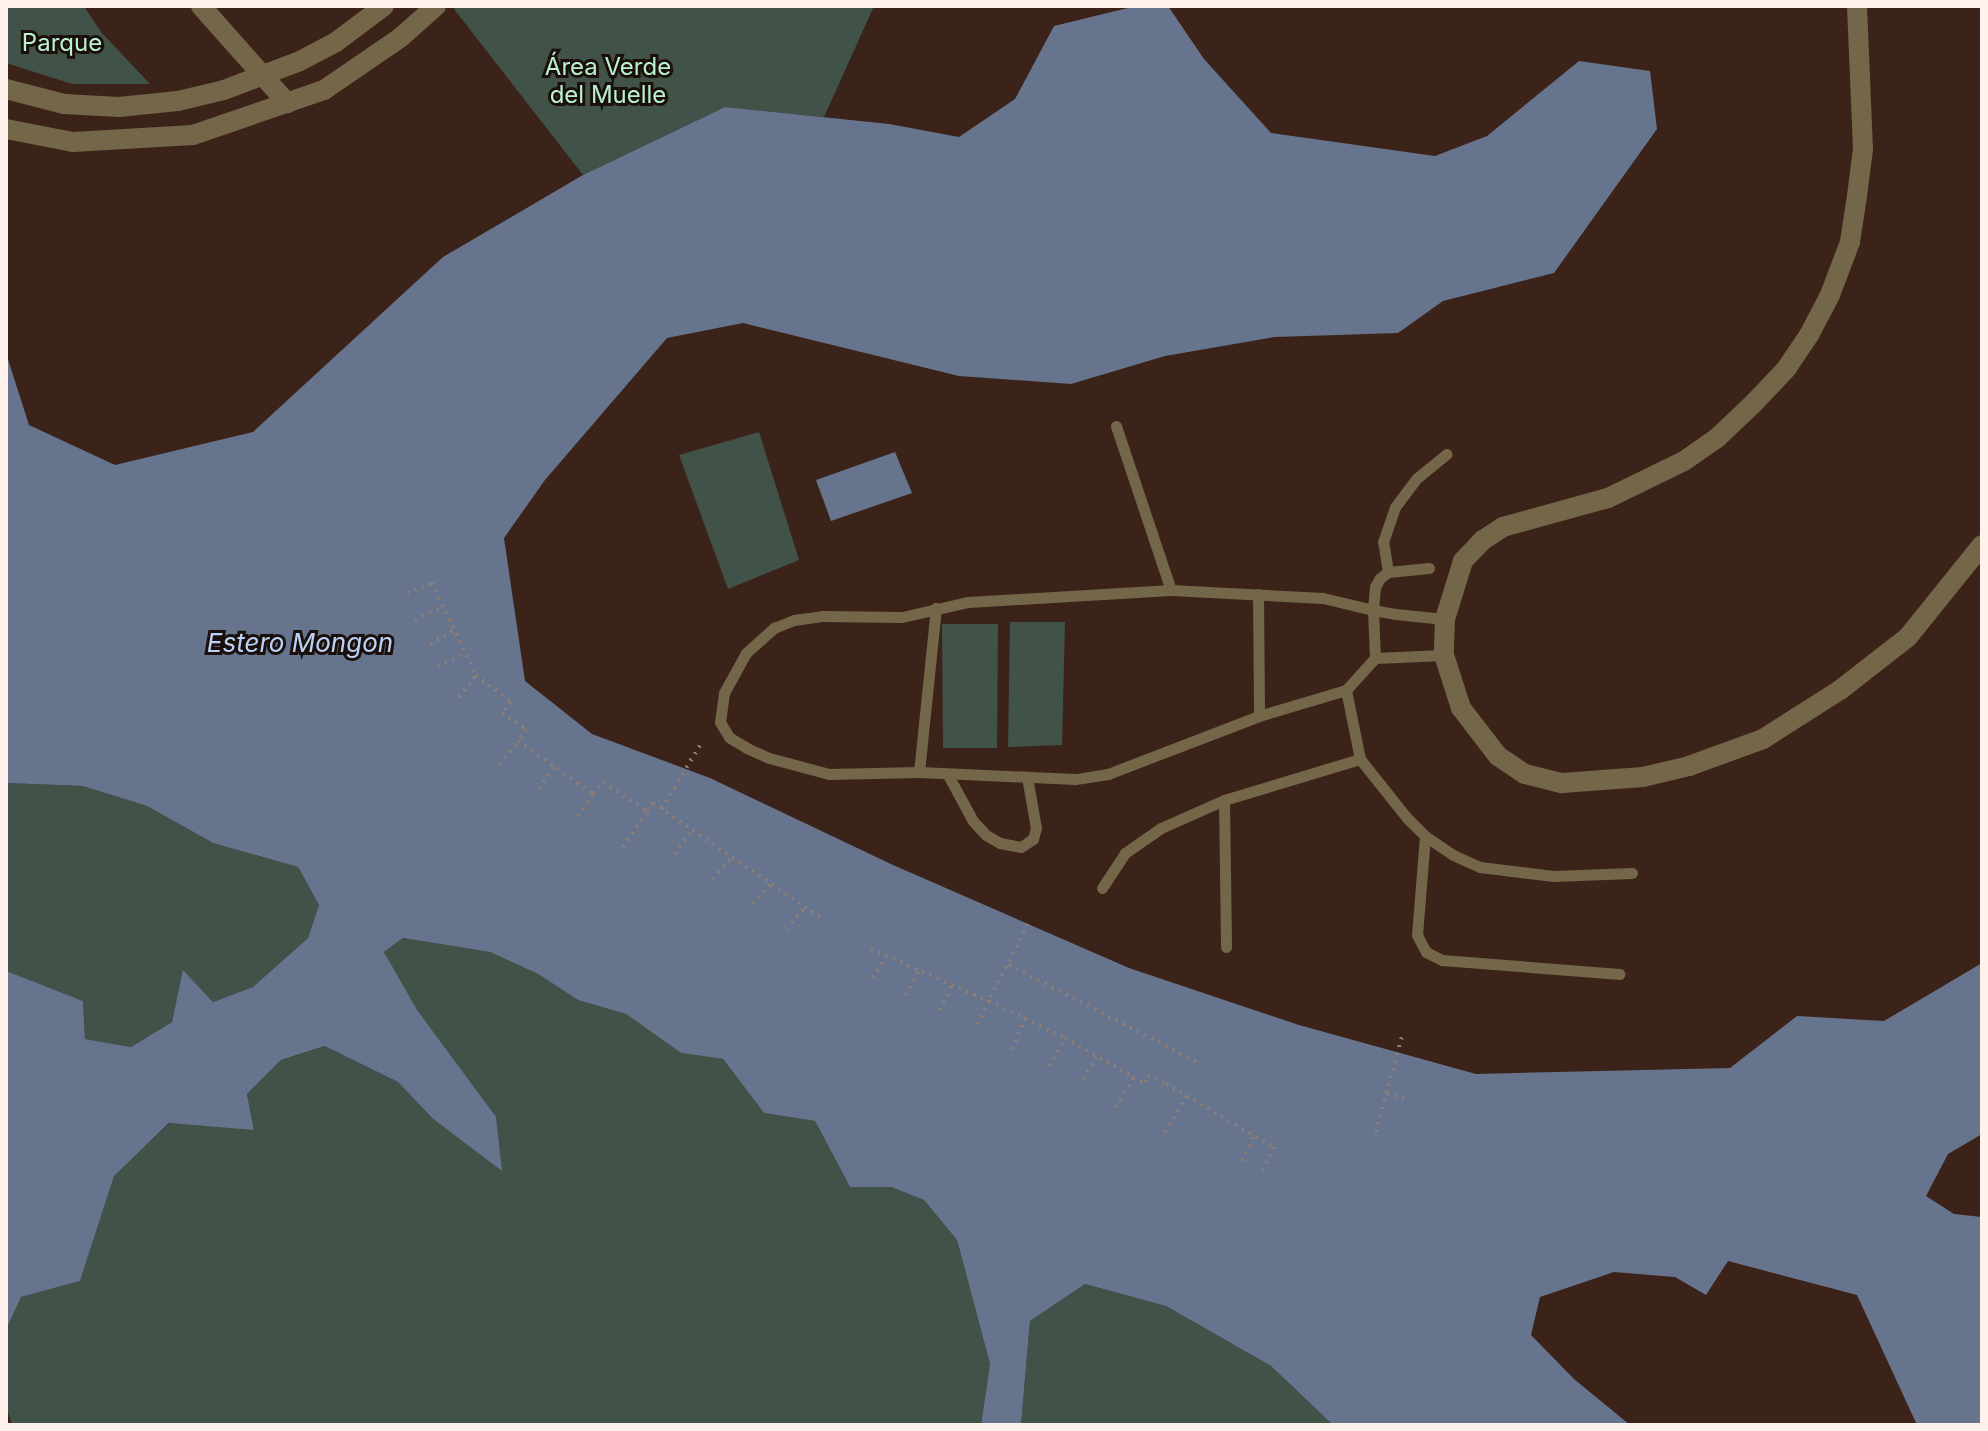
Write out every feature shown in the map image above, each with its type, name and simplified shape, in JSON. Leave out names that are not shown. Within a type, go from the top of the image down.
[{"type":"street","points":[[201,6],[287,103]]},
{"type":"street","points":[[6,89],[64,104],[119,107],[178,101],[264,77],[336,42],[384,6]]},
{"type":"street","points":[[6,129],[73,142],[193,135],[324,90],[354,72],[436,6]]},
{"type":"street","points":[[1857,6],[1863,149],[1850,242],[1830,295],[1787,368],[1717,438],[1684,461],[1608,498],[1503,527],[1483,540],[1463,561],[1445,619],[1444,655],[1461,708],[1498,756],[1525,774],[1562,783],[1643,777],[1689,766],[1763,739],[1840,690],[1908,637],[1982,545]]},
{"type":"lane","points":[[1116,426],[1171,590]]},
{"type":"lane","points":[[1388,572],[1383,542],[1395,507],[1417,478],[1447,454]]},
{"type":"lane","points":[[1429,568],[1388,572],[1375,587],[1373,610],[1375,658],[1346,690],[1259,716],[1108,774],[1075,779],[919,772],[829,774],[769,758],[729,737],[720,722],[720,709],[730,677],[746,653],[774,628],[794,620],[822,616],[902,617],[968,602],[1171,590],[1323,598],[1373,610],[1445,619]]},
{"type":"lane","points":[[1258,594],[1259,716]]},
{"type":"lane","points":[[919,772],[936,608]]},
{"type":"lane","points":[[1375,658],[1444,655]]},
{"type":"lane","points":[[1346,690],[1360,759],[1425,836],[1480,867],[1553,876],[1632,873]]},
{"type":"lane","points":[[1102,888],[1125,853],[1161,828],[1224,800],[1360,759]]},
{"type":"lane","points":[[948,775],[973,821],[986,835],[1000,843],[1021,847],[1033,839],[1036,828],[1027,777]]},
{"type":"lane","points":[[1224,800],[1226,947]]},
{"type":"lane","points":[[1425,836],[1417,935],[1426,952],[1442,960],[1619,974]]},
{"type":"path","points":[[407,593],[432,583],[476,675],[511,702],[502,713],[526,729],[499,764]]},
{"type":"path","points":[[415,620],[443,606]]},
{"type":"path","points":[[430,644],[454,630]]},
{"type":"path","points":[[438,667],[465,653]]},
{"type":"path","points":[[459,697],[476,675]]},
{"type":"path","points":[[518,741],[593,794]]},
{"type":"path","points":[[662,810],[700,745]]},
{"type":"path","points":[[539,789],[554,767]]},
{"type":"path","points":[[578,816],[603,782],[647,811]]},
{"type":"path","points":[[623,847],[653,803],[824,920]]},
{"type":"path","points":[[675,854],[693,828]]},
{"type":"path","points":[[713,879],[733,856]]},
{"type":"path","points":[[753,904],[772,883]]},
{"type":"path","points":[[786,929],[806,907]]},
{"type":"path","points":[[976,1027],[1028,924]]},
{"type":"path","points":[[871,949],[1025,1018],[1133,1077],[1145,1082],[1148,1075],[1187,1096],[1274,1147],[1261,1175]]},
{"type":"path","points":[[873,978],[886,955]]},
{"type":"path","points":[[1009,965],[1197,1062]]},
{"type":"path","points":[[906,995],[919,970]]},
{"type":"path","points":[[940,1010],[952,985]]},
{"type":"path","points":[[1012,1049],[1025,1018]]},
{"type":"path","points":[[1376,1132],[1402,1036]]},
{"type":"path","points":[[1050,1066],[1065,1038]]},
{"type":"path","points":[[1083,1079],[1098,1057]]},
{"type":"path","points":[[1116,1107],[1133,1077]]},
{"type":"path","points":[[1387,1093],[1410,1100]]},
{"type":"path","points":[[1165,1132],[1187,1096]]},
{"type":"path","points":[[1242,1161],[1254,1135]]},
{"type":"green space","name":"Parque","points":[[6,6],[84,6],[101,32],[150,84],[72,84],[6,63]]},
{"type":"green space","name":"Área Verde del Muelle","points":[[458,6],[874,6],[824,117],[725,107],[583,175],[454,9]]},
{"type":"green space","points":[[759,432],[799,560],[728,589],[679,455]]},
{"type":"green space","points":[[1010,622],[1065,622],[1062,745],[1008,747]]},
{"type":"green space","points":[[942,624],[998,624],[997,748],[943,748]]},
{"type":"green space","points":[[6,783],[83,786],[147,806],[213,843],[298,867],[319,905],[308,938],[253,987],[213,1002],[184,971],[172,1022],[131,1047],[85,1039],[83,1001],[6,972]]},
{"type":"green space","points":[[403,938],[490,952],[538,974],[578,1000],[626,1014],[681,1053],[723,1059],[764,1113],[815,1121],[850,1187],[891,1187],[924,1200],[957,1240],[990,1364],[981,1425],[12,1425],[6,1405],[6,1330],[21,1297],[80,1281],[114,1175],[170,1123],[254,1129],[247,1094],[281,1060],[326,1046],[398,1082],[432,1118],[502,1170],[384,952]]},
{"type":"green space","points":[[1085,1284],[1166,1306],[1271,1366],[1333,1425],[1021,1425],[1030,1321]]},
{"type":"water","name":"Estero Mongon","points":[[1136,6],[1168,6],[1204,59],[1271,133],[1435,156],[1487,136],[1579,61],[1650,71],[1657,129],[1554,273],[1443,301],[1398,333],[1275,337],[1165,356],[1071,384],[959,376],[743,323],[667,338],[545,480],[504,538],[525,681],[592,734],[710,778],[893,865],[1129,968],[1299,1025],[1476,1074],[1730,1068],[1797,1016],[1884,1021],[1982,963],[1982,1134],[1948,1154],[1926,1196],[1954,1214],[1982,1217],[1982,1425],[1917,1425],[1857,1295],[1728,1261],[1706,1295],[1675,1277],[1614,1272],[1540,1297],[1531,1335],[1574,1379],[1630,1425],[1333,1425],[1271,1366],[1166,1306],[1085,1284],[1030,1321],[1021,1425],[981,1425],[990,1364],[957,1240],[924,1200],[891,1187],[850,1187],[815,1121],[764,1113],[723,1059],[681,1053],[626,1014],[578,1000],[538,974],[490,952],[403,938],[384,952],[417,1010],[496,1117],[502,1171],[432,1118],[398,1082],[325,1046],[281,1060],[247,1094],[254,1130],[169,1123],[114,1176],[80,1281],[21,1297],[6,1330],[6,971],[83,1001],[85,1039],[131,1047],[172,1022],[183,970],[213,1002],[253,987],[308,938],[319,905],[298,867],[213,843],[147,806],[83,786],[6,783],[6,353],[29,425],[115,465],[253,432],[443,257],[583,175],[725,107],[889,124],[959,137],[1015,99],[1054,26]]},
{"type":"water","points":[[895,452],[912,493],[831,521],[816,480]]}]
